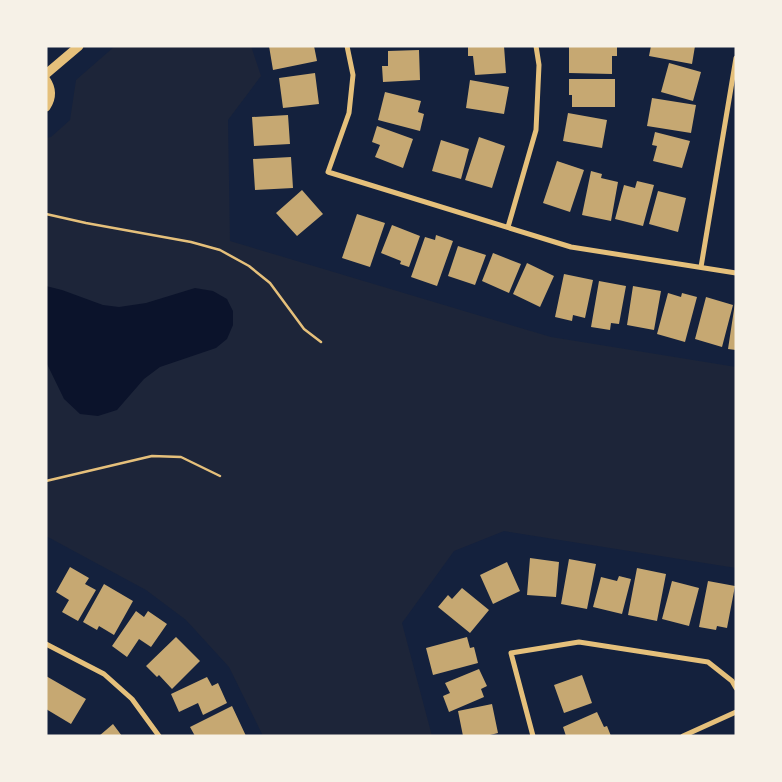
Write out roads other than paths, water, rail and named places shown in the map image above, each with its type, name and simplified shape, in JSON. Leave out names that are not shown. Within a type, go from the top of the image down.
[{"type":"street","points":[[46,74],[79,46]]},
{"type":"street","points":[[347,46],[353,75],[349,113],[328,172],[571,247],[736,273]]},
{"type":"street","points":[[508,227],[536,130],[539,65],[536,46]]},
{"type":"street","points":[[701,267],[736,58]]},
{"type":"street","points":[[46,80],[51,96],[46,107]]},
{"type":"street","points":[[533,736],[511,653],[579,642],[708,662],[732,681],[736,688]]},
{"type":"street","points":[[46,644],[104,674],[132,699],[159,736]]},
{"type":"street","points":[[683,736],[736,712]]}]
